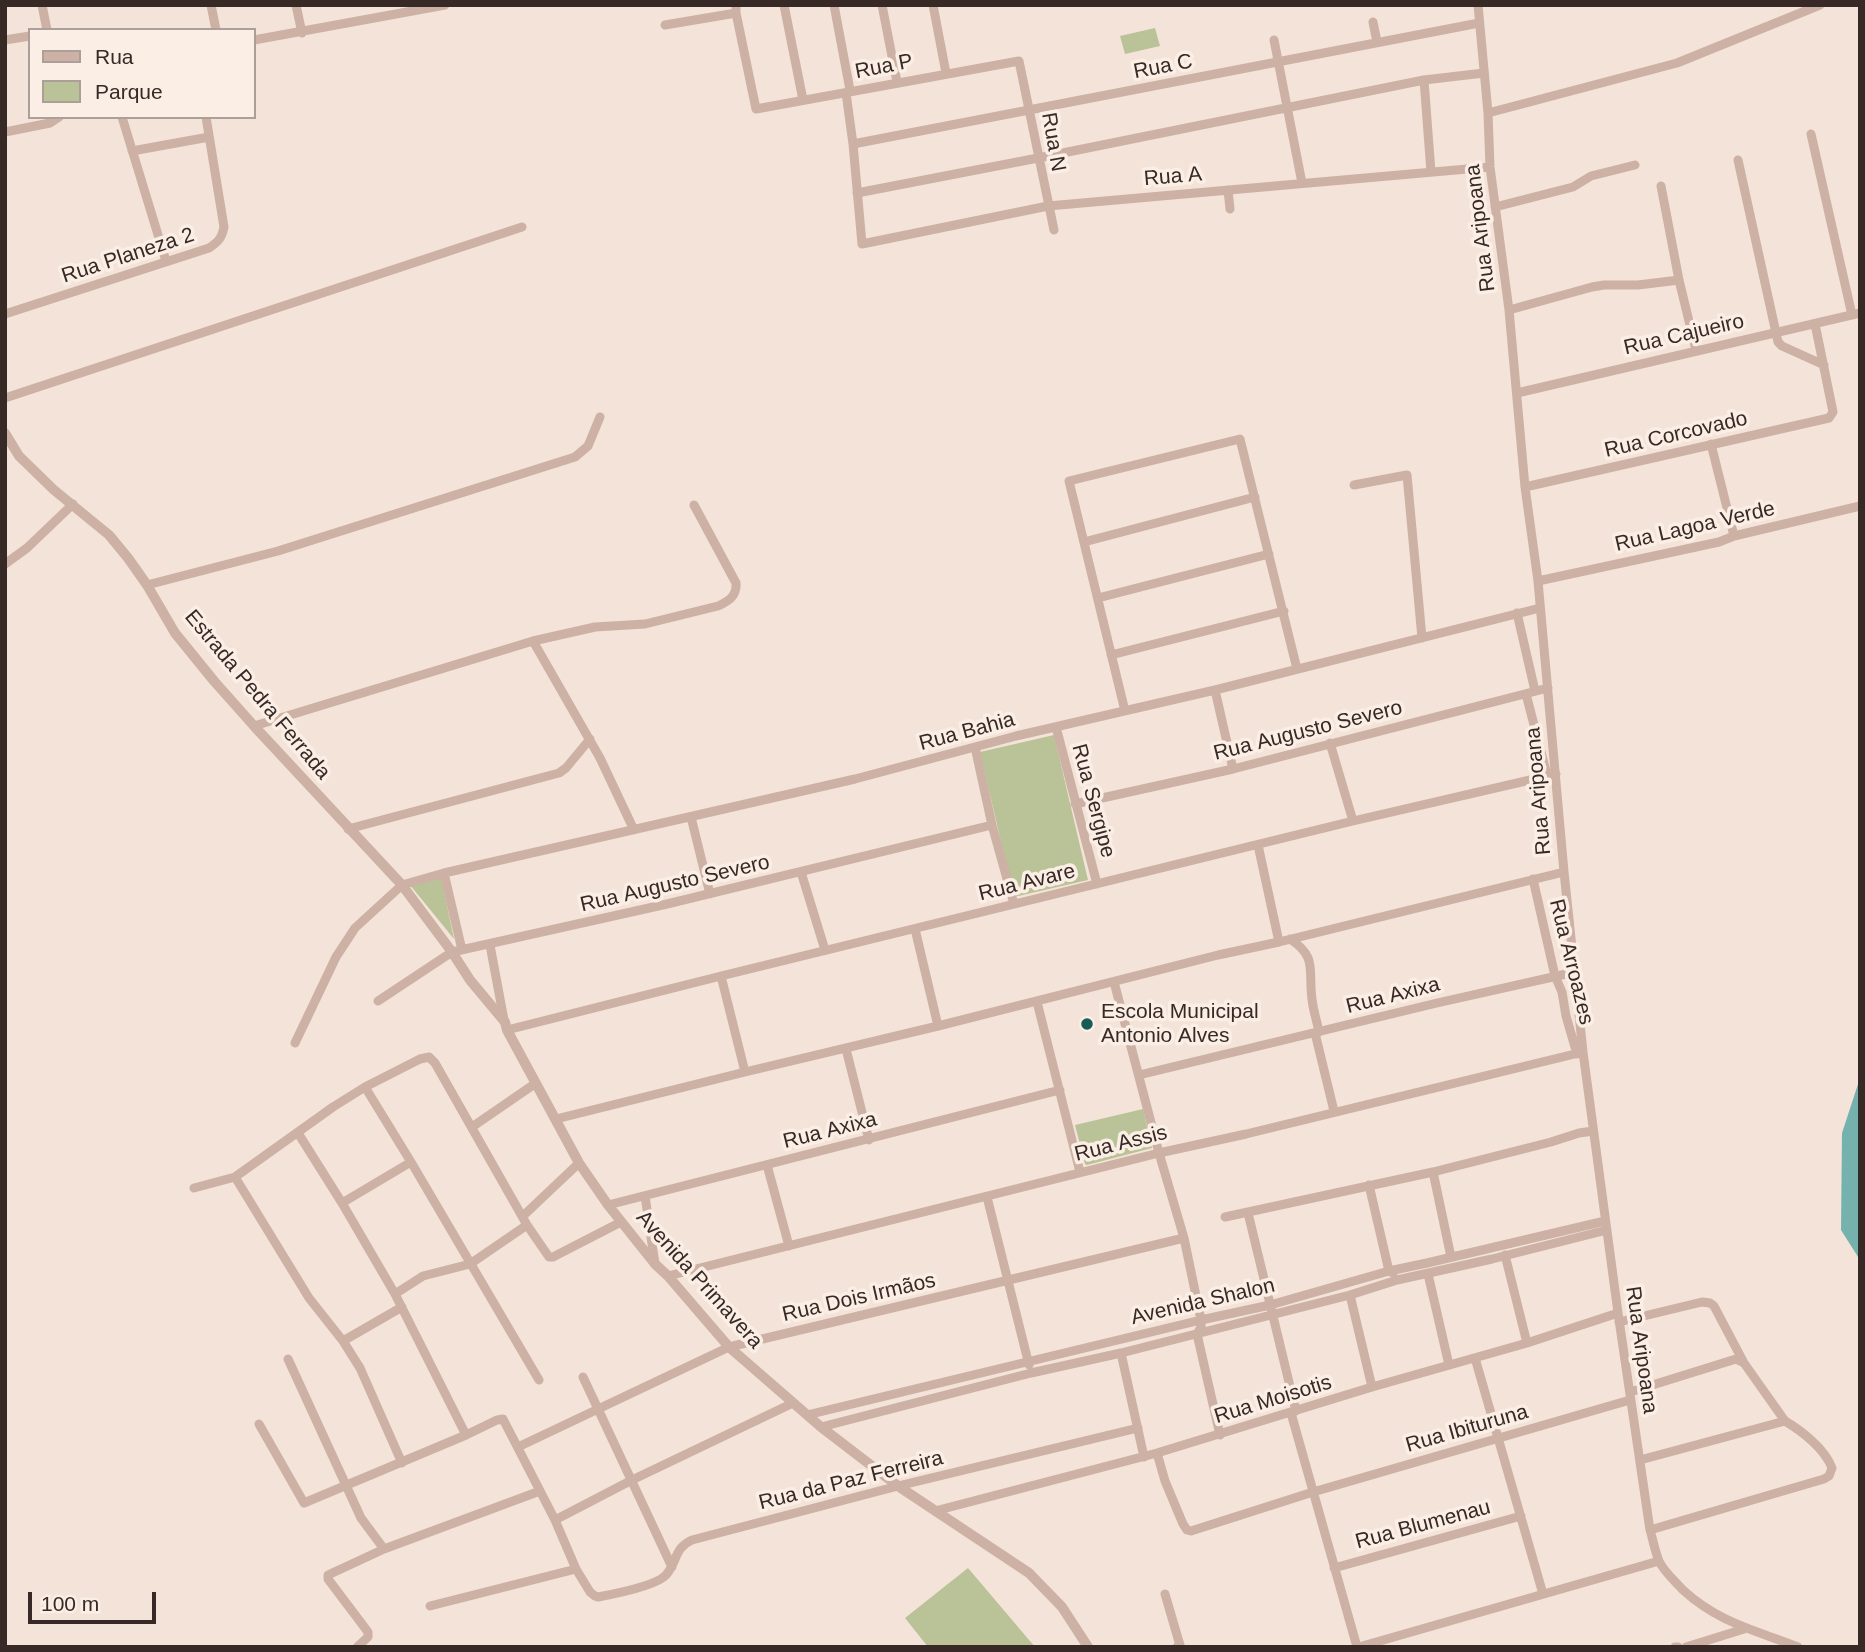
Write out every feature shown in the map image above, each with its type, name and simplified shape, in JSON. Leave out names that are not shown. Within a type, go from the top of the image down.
[{"type":"street","points":[[42,5],[47,28]]},
{"type":"street","points":[[211,5],[216,28]]},
{"type":"street","points":[[296,5],[302,33]]},
{"type":"street","points":[[256,40],[445,5]]},
{"type":"street","points":[[784,5],[803,100]]},
{"type":"street","points":[[834,5],[848,92],[857,192],[1424,80],[1484,72]]},
{"type":"street","points":[[882,5],[897,82]]},
{"type":"street","points":[[933,5],[946,73]]},
{"type":"street","name":"Rua Aripoana","points":[[1478,5],[1489,113],[1490,167],[1509,310],[1525,487],[1538,580],[1548,688],[1552,774],[1575,972],[1580,1053],[1650,1530],[1659,1561],[1665,1570],[1703,1607],[1744,1629],[1798,1647]]},
{"type":"street","points":[[1489,113],[1677,63],[1820,5]]},
{"type":"street","points":[[665,25],[736,9]]},
{"type":"street","name":"Rua P","points":[[736,9],[756,109],[1018,61]]},
{"type":"street","points":[[1373,22],[1377,42]]},
{"type":"street","name":"Rua C","points":[[853,144],[1479,23]]},
{"type":"street","points":[[5,40],[28,36]]},
{"type":"street","points":[[1274,40],[1302,183]]},
{"type":"street","name":"Rua N","points":[[1018,61],[1054,230]]},
{"type":"street","points":[[1424,80],[1431,172]]},
{"type":"street","points":[[5,132],[50,123],[56,119]]},
{"type":"street","points":[[123,119],[166,261]]},
{"type":"street","name":"Rua Planeza 2","points":[[5,314],[209,248],[219,241],[224,227],[206,119]]},
{"type":"street","points":[[1811,134],[1856,314]]},
{"type":"street","points":[[132,151],[209,136]]},
{"type":"street","points":[[1738,160],[1774,333],[1782,346],[1824,365]]},
{"type":"street","points":[[1495,207],[1573,187],[1591,176],[1635,165]]},
{"type":"street","name":"Rua A","points":[[857,192],[862,244],[1048,206],[1490,167]]},
{"type":"street","points":[[1661,186],[1696,350]]},
{"type":"street","points":[[1228,190],[1230,209]]},
{"type":"street","points":[[5,398],[522,227]]},
{"type":"street","points":[[1509,310],[1592,287],[1679,280]]},
{"type":"street","name":"Rua Cajueiro","points":[[1517,393],[1856,314]]},
{"type":"street","points":[[1815,324],[1824,365]]},
{"type":"street","name":"Rua Corcovado","points":[[1525,487],[1829,418],[1833,415],[1824,365]]},
{"type":"street","points":[[147,585],[278,551],[575,457],[588,446],[600,416]]},
{"type":"street","name":"Estrada Pedra Ferrada","points":[[5,433],[19,456],[109,535],[147,585],[176,633],[214,681],[402,885],[457,951]]},
{"type":"street","points":[[1125,711],[1069,481],[1240,439],[1297,669]]},
{"type":"street","points":[[1711,444],[1734,536]]},
{"type":"street","points":[[1354,485],[1407,475],[1422,638]]},
{"type":"street","points":[[1084,542],[1255,497]]},
{"type":"street","points":[[5,564],[27,548],[73,504]]},
{"type":"street","points":[[254,726],[533,641],[595,627],[645,624],[718,606],[734,597],[736,588],[694,505]]},
{"type":"street","name":"Rua Lagoa Verde","points":[[1538,580],[1719,542],[1734,536],[1860,506]]},
{"type":"street","points":[[1097,598],[1269,554]]},
{"type":"street","name":"Rua Bahia","points":[[402,885],[444,873],[855,779],[1540,608]]},
{"type":"street","points":[[1111,655],[1284,611]]},
{"type":"street","points":[[1517,613],[1530,692],[1552,774]]},
{"type":"street","points":[[533,641],[590,739],[634,830]]},
{"type":"street","name":"Rua Augusto Severo","points":[[1075,804],[1233,769],[1548,688]]},
{"type":"street","points":[[1215,690],[1233,769]]},
{"type":"street","name":"Rua Sergipe","points":[[1056,727],[1097,884]]},
{"type":"street","points":[[348,829],[559,773],[590,739]]},
{"type":"street","points":[[1330,743],[1353,821]]},
{"type":"street","points":[[975,747],[992,825],[1014,904]]},
{"type":"street","name":"Rua Avare","points":[[506,1026],[1552,774]]},
{"type":"street","points":[[691,817],[710,894]]},
{"type":"street","name":"Rua Augusto Severo","points":[[378,1001],[457,951],[710,894],[992,825]]},
{"type":"street","points":[[1258,845],[1279,942]]},
{"type":"street","points":[[801,872],[825,950]]},
{"type":"street","points":[[556,1119],[1564,872]]},
{"type":"street","points":[[444,873],[457,951]]},
{"type":"street","name":"Rua Arroazes","points":[[1532,879],[1566,1016],[1580,1053]]},
{"type":"street","points":[[295,1043],[342,945],[355,928],[402,885]]},
{"type":"street","points":[[915,929],[938,1026]]},
{"type":"street","points":[[1290,939],[1303,949],[1309,960],[1317,1033],[1334,1111]]},
{"type":"street","points":[[490,945],[506,1026]]},
{"type":"street","name":"Avenida Primavera","points":[[457,951],[470,980],[506,1026],[579,1163],[655,1264],[729,1347],[821,1427],[898,1486],[1012,1561],[1036,1580],[1062,1607],[1088,1647]]},
{"type":"street","name":"Rua Axixa","points":[[1139,1075],[1575,972]]},
{"type":"street","points":[[721,976],[745,1072]]},
{"type":"street","points":[[1114,982],[1184,1238],[1201,1320],[1197,1334],[1220,1435]]},
{"type":"street","points":[[1037,1002],[1080,1172]]},
{"type":"street","points":[[846,1049],[869,1140]]},
{"type":"street","name":"Rua Assis","points":[[668,1276],[1080,1172],[1580,1053]]},
{"type":"street","points":[[194,1188],[234,1177],[365,1087],[429,1057],[436,1063],[547,1255],[551,1258],[621,1222]]},
{"type":"street","points":[[472,1127],[536,1083]]},
{"type":"street","points":[[365,1087],[538,1380]]},
{"type":"street","name":"Rua Axixa","points":[[608,1205],[1060,1090]]},
{"type":"street","points":[[1226,1217],[1433,1172],[1593,1131]]},
{"type":"street","points":[[298,1133],[395,1294],[466,1435]]},
{"type":"street","points":[[342,1203],[411,1162]]},
{"type":"street","points":[[395,1294],[423,1276],[470,1264],[525,1220],[579,1163]]},
{"type":"street","points":[[767,1165],[789,1246]]},
{"type":"street","points":[[1433,1172],[1451,1257]]},
{"type":"street","points":[[234,1177],[309,1298],[343,1341],[363,1373],[402,1463]]},
{"type":"street","points":[[1369,1185],[1389,1270],[1395,1273],[1397,1280]]},
{"type":"street","points":[[645,1196],[655,1264]]},
{"type":"street","points":[[987,1197],[1031,1373]]},
{"type":"street","points":[[1248,1213],[1313,1492],[1358,1647],[1659,1561]]},
{"type":"street","name":"Avenida Shalon","points":[[821,1427],[1197,1334],[1271,1310],[1308,1294],[1389,1270],[1606,1225]]},
{"type":"street","name":"Avenida Shalon","points":[[807,1415],[1201,1320],[1310,1305],[1397,1280],[1492,1259],[1606,1225]]},
{"type":"street","name":"Rua Dois Irmãos","points":[[518,1447],[729,1347],[1184,1238]]},
{"type":"street","points":[[1490,1248],[1492,1259]]},
{"type":"street","points":[[1505,1255],[1527,1343]]},
{"type":"street","points":[[1435,1261],[1433,1273],[1449,1365]]},
{"type":"street","points":[[1308,1294],[1310,1305]]},
{"type":"street","points":[[1350,1295],[1372,1387]]},
{"type":"street","name":"Rua Moisotis","points":[[935,1511],[1144,1457],[1372,1387],[1619,1317],[1702,1302],[1710,1303],[1744,1363]]},
{"type":"street","points":[[343,1341],[402,1307]]},
{"type":"street","points":[[1121,1353],[1144,1457]]},
{"type":"street","points":[[1056,1355],[1058,1367]]},
{"type":"street","points":[[1475,1358],[1543,1594]]},
{"type":"street","points":[[288,1359],[361,1518],[384,1549]]},
{"type":"street","name":"Rua Ibituruna","points":[[1157,1453],[1174,1502],[1185,1528],[1189,1531],[1313,1492],[1499,1439],[1732,1360],[1744,1363]]},
{"type":"street","points":[[1650,1530],[1829,1476],[1832,1468],[1829,1460],[1815,1444],[1785,1421],[1744,1363]]},
{"type":"street","points":[[583,1377],[672,1567]]},
{"type":"street","points":[[555,1520],[793,1403]]},
{"type":"street","points":[[259,1424],[303,1502],[307,1502],[503,1419],[555,1520],[576,1569],[430,1606]]},
{"type":"street","points":[[1640,1460],[1785,1421]]},
{"type":"street","name":"Rua da Paz Ferreira","points":[[576,1569],[595,1596],[602,1596],[657,1582],[665,1577],[680,1547],[692,1539],[1138,1428]]},
{"type":"street","points":[[357,1647],[368,1637],[368,1632],[327,1577],[330,1573],[384,1549],[540,1491]]},
{"type":"street","name":"Rua Blumenau","points":[[1334,1568],[1521,1516]]},
{"type":"street","points":[[1165,1594],[1180,1642],[1177,1647]]},
{"type":"street","points":[[1686,1647],[1744,1629]]},
{"type":"green space","points":[[1155,28],[1160,46],[1125,54],[1120,36]]},
{"type":"green space","points":[[1054,735],[1088,880],[1014,897],[980,752]]},
{"type":"green space","points":[[441,877],[454,939],[410,885]]},
{"type":"green space","points":[[1143,1109],[1152,1148],[1085,1164],[1075,1125]]},
{"type":"green space","points":[[968,1568],[1035,1647],[928,1647],[905,1618]]},
{"type":"water","points":[[1860,1078],[1860,1260],[1841,1230],[1842,1133]]},
{"type":"place","name":"Escola Municipal Antonio Alves","points":[[1087,1024]]}]
